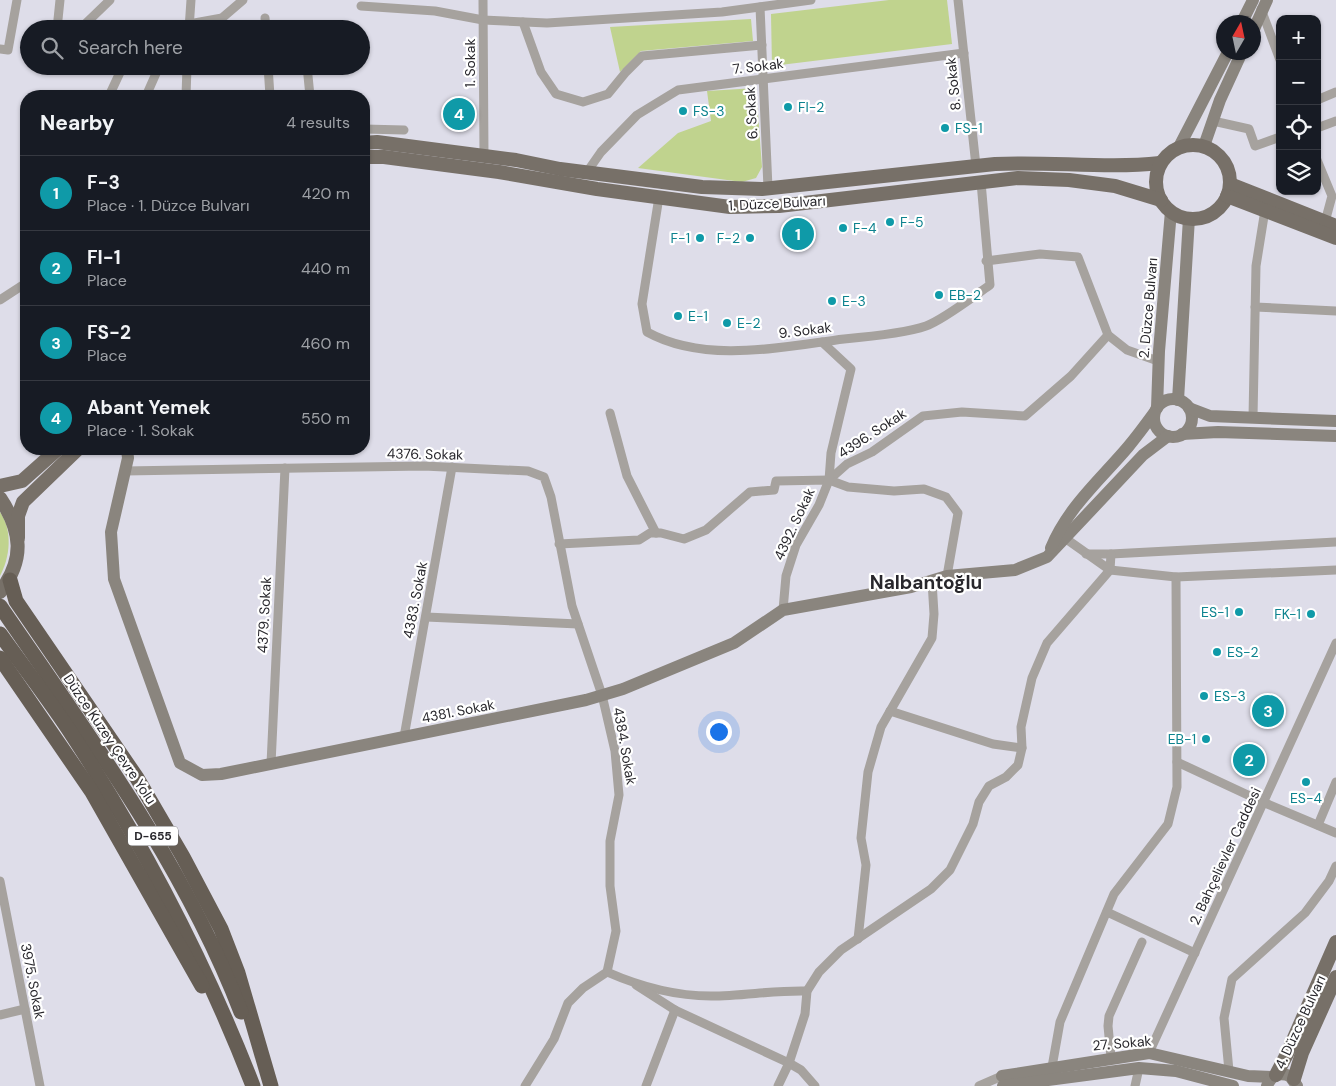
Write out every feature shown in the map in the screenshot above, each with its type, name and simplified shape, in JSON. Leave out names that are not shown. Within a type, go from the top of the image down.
[{"type":"highway","points":[[10,580],[16,601],[137,778],[184,857],[217,921],[238,973],[270,1086]]},
{"type":"highway","name":"Düzce Kuzey Çevre Yolu","points":[[0,606],[123,785],[154,837],[191,905],[235,996],[270,1086]]},
{"type":"highway","name":"Düzce Kuzey Çevre Yolu","points":[[0,634],[68,728],[141,847],[177,913],[224,1010],[253,1086]]},
{"type":"highway","points":[[0,658],[87,785],[128,852],[177,943],[210,999],[253,1086]]},
{"type":"main road","points":[[1249,15],[1260,3]]},
{"type":"main road","points":[[1179,147],[1224,60]]},
{"type":"main road","points":[[1204,146],[1220,100],[1238,60]]},
{"type":"main road","name":"1. Düzce Bulvarı","points":[[370,142],[484,155],[587,172],[702,186],[768,188],[976,166],[1032,162],[1133,166],[1160,164]]},
{"type":"main road","points":[[1192,144],[1204,146],[1215,152],[1224,161],[1229,172],[1229,190],[1221,206],[1212,213],[1201,218],[1189,218],[1172,211],[1160,200],[1156,182],[1160,164],[1168,154],[1179,147],[1192,144]]},
{"type":"main road","name":"1. Düzce Bulvarı","points":[[370,157],[384,157],[499,172],[730,207],[779,206],[1018,178],[1069,180],[1115,186],[1160,200]]},
{"type":"main road","points":[[1229,190],[1265,210],[1336,238]]},
{"type":"main road","points":[[1229,190],[1330,224]]},
{"type":"main road","name":"2. Düzce Bulvarı","points":[[1156,410],[1158,362],[1172,211]]},
{"type":"main road","points":[[1178,400],[1189,218]]},
{"type":"main road","points":[[1062,534],[1076,504],[1128,447],[1166,400],[1178,400],[1189,408],[1210,416],[1336,421]]},
{"type":"main road","points":[[1182,434],[1190,426],[1192,420],[1189,408]]},
{"type":"main road","points":[[1156,410],[1154,419],[1158,430],[1168,436]]},
{"type":"main road","points":[[1062,534],[1143,455],[1168,436],[1218,432],[1336,436]]},
{"type":"main road","points":[[0,486],[22,481],[51,455]]},
{"type":"main road","points":[[0,592],[10,580],[17,559],[18,516],[23,502],[72,455]]},
{"type":"main road","name":"4381. Sokak","points":[[128,455],[111,532],[114,579],[180,763],[202,775],[221,774],[271,764],[602,695],[734,643],[783,610],[932,581],[947,576],[1014,570],[1047,557],[1062,534]]},
{"type":"main road","points":[[0,498],[12,517],[18,538]]},
{"type":"main road","name":"4. Düzce Bulvarı","points":[[1272,1079],[1288,1054],[1336,942]]},
{"type":"main road","name":"4. Düzce Bulvarı","points":[[1298,1083],[1302,1053],[1336,977]]},
{"type":"main road","name":"27. Sokak","points":[[1001,1082],[1052,1067],[1149,1053],[1248,1076],[1272,1079],[1285,1074],[1298,1083]]},
{"type":"main road","points":[[1001,1082],[1139,1068],[1176,1071],[1233,1086]]},
{"type":"street","points":[[0,49],[8,50],[17,0]]},
{"type":"street","points":[[58,20],[60,0]]},
{"type":"street","points":[[89,20],[110,0]]},
{"type":"street","points":[[189,20],[191,0]]},
{"type":"street","points":[[214,20],[222,18],[243,0]]},
{"type":"street","name":"1. Sokak","points":[[483,0],[484,155]]},
{"type":"street","points":[[361,6],[434,11],[483,20],[547,23],[722,12],[762,4],[811,0]]},
{"type":"street","name":"8. Sokak","points":[[958,0],[976,166]]},
{"type":"street","points":[[1260,3],[1276,49]]},
{"type":"street","name":"6. Sokak","points":[[762,4],[768,188]]},
{"type":"street","points":[[523,22],[541,72],[556,94],[583,102],[608,94],[642,56],[762,45]]},
{"type":"street","name":"7. Sokak","points":[[587,172],[601,152],[637,115],[678,90],[964,52]]},
{"type":"street","points":[[112,90],[119,75]]},
{"type":"street","points":[[149,90],[155,75]]},
{"type":"street","points":[[186,90],[187,75]]},
{"type":"street","points":[[269,75],[270,90]]},
{"type":"street","points":[[308,75],[309,90]]},
{"type":"street","points":[[1321,98],[1336,92]]},
{"type":"street","points":[[1213,121],[1249,129],[1255,146],[1276,138]]},
{"type":"street","points":[[1321,127],[1336,121]]},
{"type":"street","points":[[370,129],[404,130]]},
{"type":"street","points":[[1321,170],[1332,196],[1330,224]]},
{"type":"street","name":"9. Sokak","points":[[659,197],[642,304],[647,332],[666,342],[719,350],[769,348],[927,326],[990,285],[986,261],[981,182]]},
{"type":"street","points":[[1252,418],[1256,266],[1265,210]]},
{"type":"street","points":[[986,261],[1040,254],[1078,257],[1108,334],[1127,350],[1158,362]]},
{"type":"street","points":[[0,300],[20,287]]},
{"type":"street","points":[[1255,307],[1336,311]]},
{"type":"street","name":"4396. Sokak","points":[[829,480],[847,464],[872,452],[923,416],[962,412],[1025,416],[1071,376],[1108,334]]},
{"type":"street","points":[[822,342],[851,369],[831,454],[829,480]]},
{"type":"street","points":[[610,413],[627,476],[656,533]]},
{"type":"street","name":"4376. Sokak","points":[[125,471],[452,467],[528,471],[544,477]]},
{"type":"street","name":"4383. Sokak","points":[[404,737],[452,467]]},
{"type":"street","name":"4379. Sokak","points":[[271,764],[285,468]]},
{"type":"street","name":"4384. Sokak","points":[[544,477],[551,497],[559,544],[578,624],[602,695],[615,751],[619,795],[610,841],[610,886],[616,931],[607,972]]},
{"type":"street","points":[[559,544],[639,540],[650,533],[684,539],[706,530],[750,492],[774,490],[776,481],[829,480],[848,486],[871,489],[894,491],[924,489],[946,497],[958,513],[947,576]]},
{"type":"street","name":"4392. Sokak","points":[[783,610],[786,576],[796,545],[820,505],[829,480]]},
{"type":"street","points":[[1062,534],[1085,554],[1110,570],[1176,577],[1336,570]]},
{"type":"street","points":[[1085,554],[1336,542]]},
{"type":"street","points":[[778,1086],[789,1063],[805,1014],[807,992],[819,972],[842,950],[931,889],[950,870],[973,824],[979,802],[989,786],[1018,766],[1022,748],[1021,727],[1032,678],[1047,643],[1110,570],[1111,554]]},
{"type":"street","points":[[1052,1067],[1060,1022],[1114,894],[1168,824],[1177,788],[1176,577]]},
{"type":"street","points":[[858,939],[866,864],[861,838],[868,772],[881,727],[932,638],[934,614],[932,581]]},
{"type":"street","points":[[426,617],[578,624]]},
{"type":"street","name":"2. Bahçelievler Caddesi","points":[[1149,1053],[1265,804],[1336,643]]},
{"type":"street","points":[[890,711],[993,744],[1022,748]]},
{"type":"street","points":[[1177,762],[1265,804],[1336,833]]},
{"type":"street","points":[[1318,825],[1336,782]]},
{"type":"street","points":[[1229,1071],[1224,1018],[1232,979],[1305,914],[1329,881],[1336,866]]},
{"type":"street","name":"3975. Sokak","points":[[0,881],[40,1086]]},
{"type":"street","points":[[1107,912],[1196,953]]},
{"type":"street","points":[[1112,1057],[1108,1026],[1109,1016],[1142,942]]},
{"type":"street","points":[[525,1086],[554,1039],[568,1003],[583,988],[607,972],[636,985],[675,1010],[789,1063],[801,1070],[815,1086]]},
{"type":"street","points":[[636,985],[710,996],[780,990],[807,992]]},
{"type":"street","points":[[0,1015],[25,1010]]},
{"type":"street","points":[[646,1086],[675,1010]]},
{"type":"street","points":[[1135,1086],[1139,1068]]},
{"type":"street","points":[[980,1086],[1001,1082]]},
{"type":"green space","points":[[889,0],[947,0],[952,44],[772,66],[771,14]]},
{"type":"green space","points":[[751,19],[753,41],[641,51],[620,72],[610,27]]},
{"type":"green space","points":[[756,88],[762,167],[756,178],[742,182],[638,168],[678,133],[711,121],[707,91]]},
{"type":"green space","points":[[0,512],[7,527],[9,544],[6,561],[0,576]]},
{"type":"place","name":"FI-2","points":[[788,107]]},
{"type":"place","name":"FS-3","points":[[683,111]]},
{"type":"place","name":"Abant Yemek","points":[[459,114]]},
{"type":"place","name":"FS-1","points":[[945,128]]},
{"type":"place","name":"F-5","points":[[890,222]]},
{"type":"place","name":"F-4","points":[[843,228]]},
{"type":"place","name":"F-3","points":[[798,234]]},
{"type":"place","name":"F-1","points":[[700,238]]},
{"type":"place","name":"F-2","points":[[750,238]]},
{"type":"place","name":"EB-2","points":[[939,295]]},
{"type":"place","name":"E-3","points":[[832,301]]},
{"type":"place","name":"E-1","points":[[678,316]]},
{"type":"place","name":"E-2","points":[[727,323]]},
{"type":"place","name":"ES-1","points":[[1239,612]]},
{"type":"place","name":"FK-1","points":[[1311,614]]},
{"type":"place","name":"ES-2","points":[[1217,652]]},
{"type":"place","name":"ES-3","points":[[1204,696]]},
{"type":"place","name":"FS-2","points":[[1268,711]]},
{"type":"place","name":"EB-1","points":[[1206,739]]},
{"type":"place","name":"FI-1","points":[[1249,760]]},
{"type":"place","name":"ES-4","points":[[1306,782]]},
{"type":"district","name":"Nalbantoğlu","points":[[926,582]]}]
